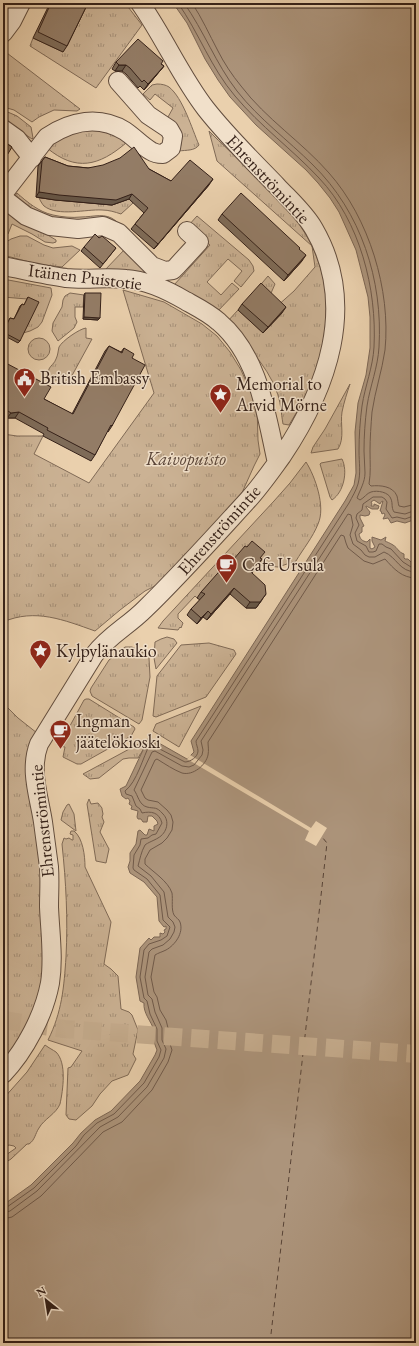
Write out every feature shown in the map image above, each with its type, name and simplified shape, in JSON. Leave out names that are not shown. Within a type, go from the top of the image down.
[{"type":"street","points":[[3,33],[12,21],[21,3]]},
{"type":"street","name":"Ehrenströmintie","points":[[3,1074],[29,1037],[42,1010],[50,983],[52,942],[49,868],[35,774],[36,753],[39,744],[103,643],[138,616],[156,598],[249,499],[277,463],[296,434],[314,400],[324,376],[331,348],[336,317],[336,300],[333,277],[325,252],[314,229],[299,209],[231,140],[204,107],[140,3]]},
{"type":"street","points":[[3,194],[47,137],[76,123],[98,121],[112,124],[125,131],[152,152],[163,154],[172,148],[173,136],[169,129],[148,115],[118,80]]},
{"type":"street","points":[[3,129],[17,139],[32,158]]},
{"type":"street","points":[[3,198],[26,216],[50,226],[78,229],[103,226],[119,234],[152,266],[165,271],[173,270],[199,242],[187,231]]},
{"type":"street","name":"Itäinen Puistotie","points":[[3,266],[66,278],[127,279],[141,282],[168,291],[205,312],[219,322],[230,334],[247,360],[260,391],[277,463]]},
{"type":"green space","points":[[87,3],[125,3],[142,25],[96,88],[30,46],[33,38],[63,52]]},
{"type":"green space","points":[[3,50],[80,109],[77,111],[54,110],[32,122],[14,110],[3,106]]},
{"type":"green space","points":[[157,84],[169,87],[179,98],[199,145],[197,147],[190,150],[179,151],[181,146],[181,137],[177,128],[168,117],[173,108],[155,94],[150,100],[143,94],[152,85]]},
{"type":"green space","points":[[3,110],[17,116],[31,127],[33,138],[32,139],[3,119]]},
{"type":"green space","points":[[96,130],[116,136],[126,143],[106,157],[87,163],[68,161],[47,148],[70,131]]},
{"type":"green space","points":[[209,131],[278,197],[300,225],[312,246],[217,161]]},
{"type":"green space","points":[[17,193],[25,200],[48,214],[71,217],[104,216],[112,218],[116,221],[114,223],[41,216],[14,197]]},
{"type":"green space","points":[[39,198],[112,205],[129,199],[133,203],[121,214],[105,210],[64,212],[44,206]]},
{"type":"green space","points":[[4,209],[56,240],[56,242],[45,242],[12,224],[8,234],[3,237]]},
{"type":"green space","points":[[197,216],[249,260],[254,271],[241,287],[234,281],[242,271],[228,259],[207,282],[221,295],[232,283],[239,289],[216,313],[174,285],[210,245],[188,226]]},
{"type":"green space","points":[[20,236],[27,236],[53,248],[72,246],[80,250],[62,267],[37,264],[3,255],[3,244]]},
{"type":"green space","points":[[312,247],[318,260],[326,296],[324,335],[320,356],[310,388],[289,425],[283,424],[278,394],[267,372],[227,322],[238,310],[263,333],[276,307],[294,291],[315,267]]},
{"type":"green space","points":[[125,249],[154,278],[104,271]]},
{"type":"green space","points":[[268,276],[275,284],[268,300],[257,289]]},
{"type":"green space","points":[[3,279],[51,288],[52,295],[42,322],[38,327],[23,333],[37,304],[27,299],[3,297]]},
{"type":"green space","name":"Kaivopuisto","points":[[123,290],[164,302],[202,324],[217,336],[230,352],[241,370],[257,406],[260,454],[241,495],[209,531],[157,585],[145,591],[95,631],[49,617],[27,616],[3,622],[3,434],[17,436],[43,436],[34,454],[89,483],[154,393]]},
{"type":"green space","points":[[70,293],[84,295],[83,307],[75,307],[75,317],[77,322],[74,328],[58,341],[52,331],[53,323],[62,307],[65,296]]},
{"type":"green space","points":[[86,328],[86,338],[92,339],[69,381],[55,380],[48,373],[57,356],[59,347],[71,336]]},
{"type":"green space","points":[[35,338],[43,338],[50,345],[50,353],[43,360],[35,360],[28,353],[28,345]]},
{"type":"green space","points":[[350,384],[342,412],[342,436],[338,449],[311,453],[313,447],[325,429]]},
{"type":"green space","points":[[342,459],[345,469],[344,481],[339,492],[332,500],[320,464]]},
{"type":"green space","points":[[306,462],[316,483],[321,509],[318,524],[296,561],[278,567],[256,564],[223,573],[197,598],[195,596],[178,614],[178,618],[183,623],[181,628],[180,627],[178,630],[158,628],[274,501]]},
{"type":"green space","points":[[167,637],[174,639],[177,643],[156,669],[154,658],[155,642]]},
{"type":"green space","points":[[209,643],[234,650],[236,654],[206,697],[156,717],[153,716],[157,676],[181,645]]},
{"type":"green space","points":[[125,647],[132,647],[146,654],[149,658],[150,677],[142,720],[139,724],[92,696],[90,691],[109,660]]},
{"type":"green space","points":[[89,699],[135,729],[131,736],[81,764],[77,764],[63,757],[65,747],[59,746],[84,700]]},
{"type":"green space","points":[[3,703],[18,718],[37,733],[34,816],[43,894],[45,960],[41,985],[32,1016],[9,1055],[3,1054]]},
{"type":"green space","points":[[201,706],[179,747],[153,731],[156,724]]},
{"type":"green space","points":[[146,740],[143,750],[138,758],[123,759],[99,778],[90,779],[83,774]]},
{"type":"green space","points":[[89,799],[91,804],[98,803],[102,808],[102,817],[104,822],[100,832],[109,849],[106,863],[96,861],[87,804]]},
{"type":"green space","points":[[69,804],[74,814],[76,831],[61,820],[63,812]]},
{"type":"green space","points":[[71,831],[74,831],[80,838],[84,853],[85,867],[111,922],[104,964],[118,976],[121,1009],[132,1015],[138,1030],[133,1054],[136,1059],[128,1075],[112,1081],[100,1094],[92,1106],[76,1120],[69,1119],[66,1115],[68,1068],[71,1067],[82,1051],[48,1040],[53,1030],[62,999],[67,943],[67,915],[62,844],[64,838],[73,840],[73,835],[70,834]]},
{"type":"green space","points":[[45,1045],[56,1052],[62,1063],[63,1084],[60,1104],[56,1111],[41,1125],[34,1139],[3,1164],[3,1157],[16,1148],[9,1145],[3,1148],[3,1099],[27,1072]]},
{"type":"water","points":[[173,3],[416,3],[416,519],[405,523],[397,521],[391,523],[388,518],[383,519],[385,515],[380,511],[383,501],[380,504],[374,500],[371,502],[371,506],[374,506],[374,504],[379,506],[378,509],[372,509],[366,506],[370,512],[369,515],[360,515],[364,526],[362,527],[362,532],[359,534],[364,541],[367,542],[370,539],[370,548],[372,549],[375,547],[372,537],[381,540],[386,537],[385,541],[396,547],[404,554],[405,559],[408,559],[412,563],[416,562],[416,1343],[3,1343],[3,1205],[31,1185],[95,1120],[111,1111],[140,1081],[157,1050],[152,1033],[154,1030],[146,1014],[144,1003],[140,1001],[136,977],[140,948],[149,938],[151,940],[154,937],[160,937],[160,933],[163,934],[165,932],[164,930],[166,929],[166,926],[164,927],[159,921],[157,897],[144,882],[130,873],[128,867],[130,853],[136,844],[138,831],[140,830],[147,835],[149,829],[154,831],[154,826],[158,824],[152,816],[148,816],[147,822],[143,822],[141,819],[138,819],[138,811],[131,809],[132,806],[129,804],[130,801],[128,798],[126,799],[122,796],[120,789],[126,786],[143,750],[146,740],[150,738],[187,759],[194,752],[191,741],[345,501],[354,485],[356,473],[355,432],[358,403],[366,375],[370,348],[370,317],[368,297],[356,250],[339,212],[318,183],[306,170],[256,125],[230,97],[205,59],[187,23]]},
{"type":"pier","points":[[190,755],[311,828],[316,821],[327,828],[316,846],[305,840],[309,831],[187,759]]},
{"type":"building","points":[[51,3],[88,3],[67,46],[38,32]]},
{"type":"building","points":[[138,39],[163,61],[161,64],[164,66],[148,84],[144,80],[142,82],[126,65],[119,65],[116,62]]},
{"type":"building","points":[[3,141],[12,147],[3,162]]},
{"type":"building","points":[[134,147],[149,169],[171,181],[190,160],[213,179],[158,244],[135,224],[148,208],[132,194],[116,200],[39,192],[42,161],[45,157],[68,166],[88,168],[103,165],[120,158]]},
{"type":"building","points":[[241,193],[306,255],[288,275],[222,214]]},
{"type":"building","points":[[95,234],[99,238],[102,236],[116,248],[103,264],[84,247]]},
{"type":"building","points":[[261,283],[286,307],[268,327],[242,304]]},
{"type":"building","points":[[85,293],[101,293],[100,318],[84,317]]},
{"type":"building","points":[[28,297],[39,302],[20,341],[3,332],[10,318],[14,319],[22,304],[24,305]]},
{"type":"building","points":[[109,346],[122,353],[124,348],[134,354],[132,358],[145,365],[95,455],[47,430],[48,428],[19,412],[11,413],[5,409],[3,404],[4,362],[51,387],[44,399],[73,414]]},
{"type":"building","name":"Cafe Ursula","points":[[252,541],[265,552],[260,558],[262,559],[251,572],[265,585],[266,594],[260,602],[250,602],[234,588],[211,614],[208,611],[201,618],[191,609],[205,594],[201,592],[225,565],[227,567],[245,546],[247,547]]},
{"type":"ferry route","points":[[270,1343],[327,843],[322,837]]},
{"type":"tunnel","points":[[3,1020],[64,1029],[416,1054]]},
{"type":"place","name":"British Embassy","points":[[24,398]]},
{"type":"place","name":"Memorial to Arvid Mörne","points":[[220,414]]},
{"type":"place","name":"Cafe Ursula","points":[[226,584]]},
{"type":"place","name":"Kylpylänaukio","points":[[40,670]]},
{"type":"place","name":"Ingman jäätelökioski","points":[[61,750]]}]
